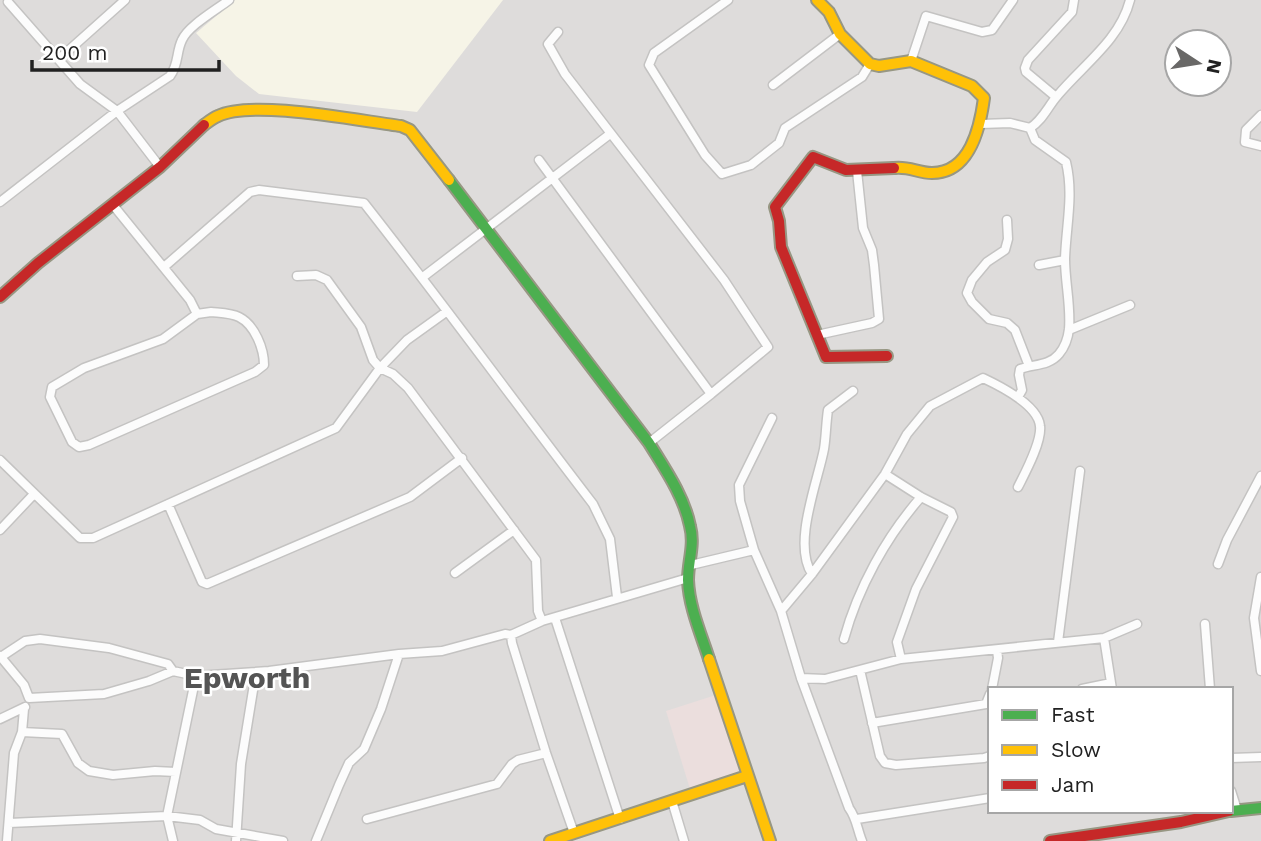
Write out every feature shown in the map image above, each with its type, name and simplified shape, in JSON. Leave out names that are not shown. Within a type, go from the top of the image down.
[{"type":"street","points":[[59,59],[125,0]]},
{"type":"street","points":[[0,202],[117,111],[170,76],[176,69],[181,40],[190,29],[229,0]]},
{"type":"street","points":[[728,0],[654,53],[649,65],[705,155],[722,174],[751,165],[779,143],[785,128],[862,76],[870,64]]},
{"type":"street","points":[[817,0],[829,12],[840,34],[870,64],[879,66],[911,61],[972,86],[984,98],[981,124],[970,151],[956,165],[933,173],[912,166],[857,171],[837,168],[813,157],[775,207],[781,247],[826,358],[887,356]]},
{"type":"street","points":[[911,61],[926,16],[982,32],[992,30],[1012,0]]},
{"type":"street","points":[[1056,97],[1024,68],[1028,60],[1072,12],[1074,0]]},
{"type":"street","points":[[981,124],[1010,123],[1030,128],[1037,124],[1056,97],[1107,42],[1123,20],[1130,0]]},
{"type":"street","points":[[0,9],[10,1],[80,84],[117,111],[160,167]]},
{"type":"street","points":[[558,32],[548,44],[565,74],[724,280],[768,348],[649,443]]},
{"type":"street","points":[[773,85],[840,34]]},
{"type":"street","points":[[0,297],[38,263],[160,167],[219,115],[269,109],[401,126],[415,134],[649,443],[674,484],[690,523],[693,540],[688,578],[697,625],[771,841]]},
{"type":"street","points":[[1261,115],[1246,130],[1245,142],[1261,146]]},
{"type":"street","points":[[1018,397],[1022,390],[1018,375],[1020,369],[1048,364],[1058,356],[1069,330],[1065,260],[1071,182],[1066,162],[1035,140],[1030,128]]},
{"type":"street","points":[[423,277],[610,134]]},
{"type":"street","points":[[539,160],[711,394]]},
{"type":"street","points":[[817,335],[872,323],[879,319],[872,250],[863,228],[857,171]]},
{"type":"street","points":[[164,267],[250,192],[259,190],[364,203],[423,277],[446,312],[593,504],[610,539],[617,597]]},
{"type":"street","points":[[113,205],[190,300],[197,314]]},
{"type":"street","points":[[1007,220],[1008,239],[1005,250],[987,262],[972,280],[967,293],[972,302],[989,318],[1007,323],[1015,330],[1029,366]]},
{"type":"street","points":[[1039,265],[1065,260]]},
{"type":"street","points":[[297,276],[316,275],[327,280],[361,327],[373,360],[408,388],[536,559],[538,611],[542,621]]},
{"type":"street","points":[[1069,330],[1130,305]]},
{"type":"street","points":[[211,312],[237,315],[247,322],[264,351],[264,365],[255,372],[89,445],[79,447],[72,442],[50,397],[52,387],[84,368],[163,339],[197,314],[211,312]]},
{"type":"street","points":[[0,460],[80,538],[93,538],[336,428],[380,368],[407,340],[446,312]]},
{"type":"street","points":[[781,611],[812,574],[885,474],[907,434],[930,406],[983,378],[1018,397],[1034,414],[1040,426],[1032,461],[1018,487]]},
{"type":"street","points":[[812,574],[807,566],[806,520],[824,449],[828,410],[853,391]]},
{"type":"street","points":[[772,418],[739,485],[740,501],[754,550],[781,611],[801,678],[849,808],[857,819],[857,831],[862,841]]},
{"type":"street","points":[[168,504],[202,582],[207,584],[410,496],[462,458]]},
{"type":"street","points":[[1058,642],[1080,471]]},
{"type":"street","points":[[885,474],[951,512],[953,517],[912,600],[897,642],[901,659]]},
{"type":"street","points":[[1218,564],[1227,540],[1261,475]]},
{"type":"street","points":[[0,530],[34,494]]},
{"type":"street","points":[[844,639],[852,609],[870,572],[921,497]]},
{"type":"street","points":[[455,573],[514,530]]},
{"type":"street","points":[[691,565],[754,550]]},
{"type":"street","points":[[29,698],[104,694],[173,671],[196,676],[442,651],[505,634],[511,635],[542,621],[688,578]]},
{"type":"street","points":[[1261,578],[1256,598],[1261,670]]},
{"type":"street","points":[[555,618],[620,819]]},
{"type":"street","points":[[801,678],[825,679],[901,659],[1104,638],[1137,624]]},
{"type":"street","points":[[1205,624],[1210,687]]},
{"type":"street","points":[[511,635],[546,753],[575,834]]},
{"type":"street","points":[[1104,638],[1112,686]]},
{"type":"street","points":[[7,841],[14,753],[22,732],[24,709],[29,698],[24,685],[1,657],[25,641],[40,639],[109,648],[168,664],[173,671]]},
{"type":"street","points":[[992,687],[997,650]]},
{"type":"street","points":[[316,841],[349,763],[364,749],[381,709],[399,654]]},
{"type":"street","points":[[860,670],[880,757],[885,763],[895,765],[988,757]]},
{"type":"street","points":[[236,837],[241,764],[256,671]]},
{"type":"street","points":[[173,841],[167,816],[196,676]]},
{"type":"street","points":[[872,723],[986,704],[988,699]]},
{"type":"street","points":[[0,719],[24,709]]},
{"type":"street","points":[[22,732],[62,734],[78,763],[89,771],[113,775],[176,772]]},
{"type":"street","points":[[367,819],[497,785],[518,760],[546,753]]},
{"type":"street","points":[[1233,758],[1261,757]]},
{"type":"street","points":[[550,841],[747,776]]},
{"type":"street","points":[[0,789],[11,788]]},
{"type":"street","points":[[857,819],[988,798]]},
{"type":"street","points":[[673,801],[684,841]]},
{"type":"street","points":[[1233,811],[1261,808]]},
{"type":"street","points":[[1050,841],[1165,823],[1184,823],[1200,816],[1220,813]]},
{"type":"street","points":[[9,823],[167,816],[200,820],[236,837],[283,841]]},
{"type":"shaded area","points":[[0,0],[1261,0],[1261,841],[0,841]]},
{"type":"shaded area","points":[[235,0],[503,0],[417,112],[259,94],[236,76],[196,33]]},
{"type":"shaded area","points":[[719,694],[743,772],[690,789],[666,711]]},
{"type":"traffic: fast","points":[[449,180],[649,443],[673,483],[690,526],[692,540],[689,590],[709,659]]},
{"type":"traffic: fast","points":[[1233,811],[1261,808]]},
{"type":"traffic: slow","points":[[817,0],[829,12],[840,34],[870,64],[879,66],[911,61],[972,86],[984,98],[976,135],[971,147],[956,166],[932,173],[894,168]]},
{"type":"traffic: slow","points":[[204,125],[218,116],[234,111],[280,110],[401,126],[410,130],[449,180]]},
{"type":"traffic: slow","points":[[709,659],[770,841]]},
{"type":"traffic: slow","points":[[550,841],[747,776]]},
{"type":"traffic: jam","points":[[0,297],[38,263],[160,167],[204,125]]},
{"type":"traffic: jam","points":[[887,356],[826,357],[781,247],[775,207],[813,157],[846,170],[894,168]]},
{"type":"traffic: jam","points":[[1050,841],[1181,822],[1220,813]]},
{"type":"district","name":"Epworth","points":[[247,677]]}]
